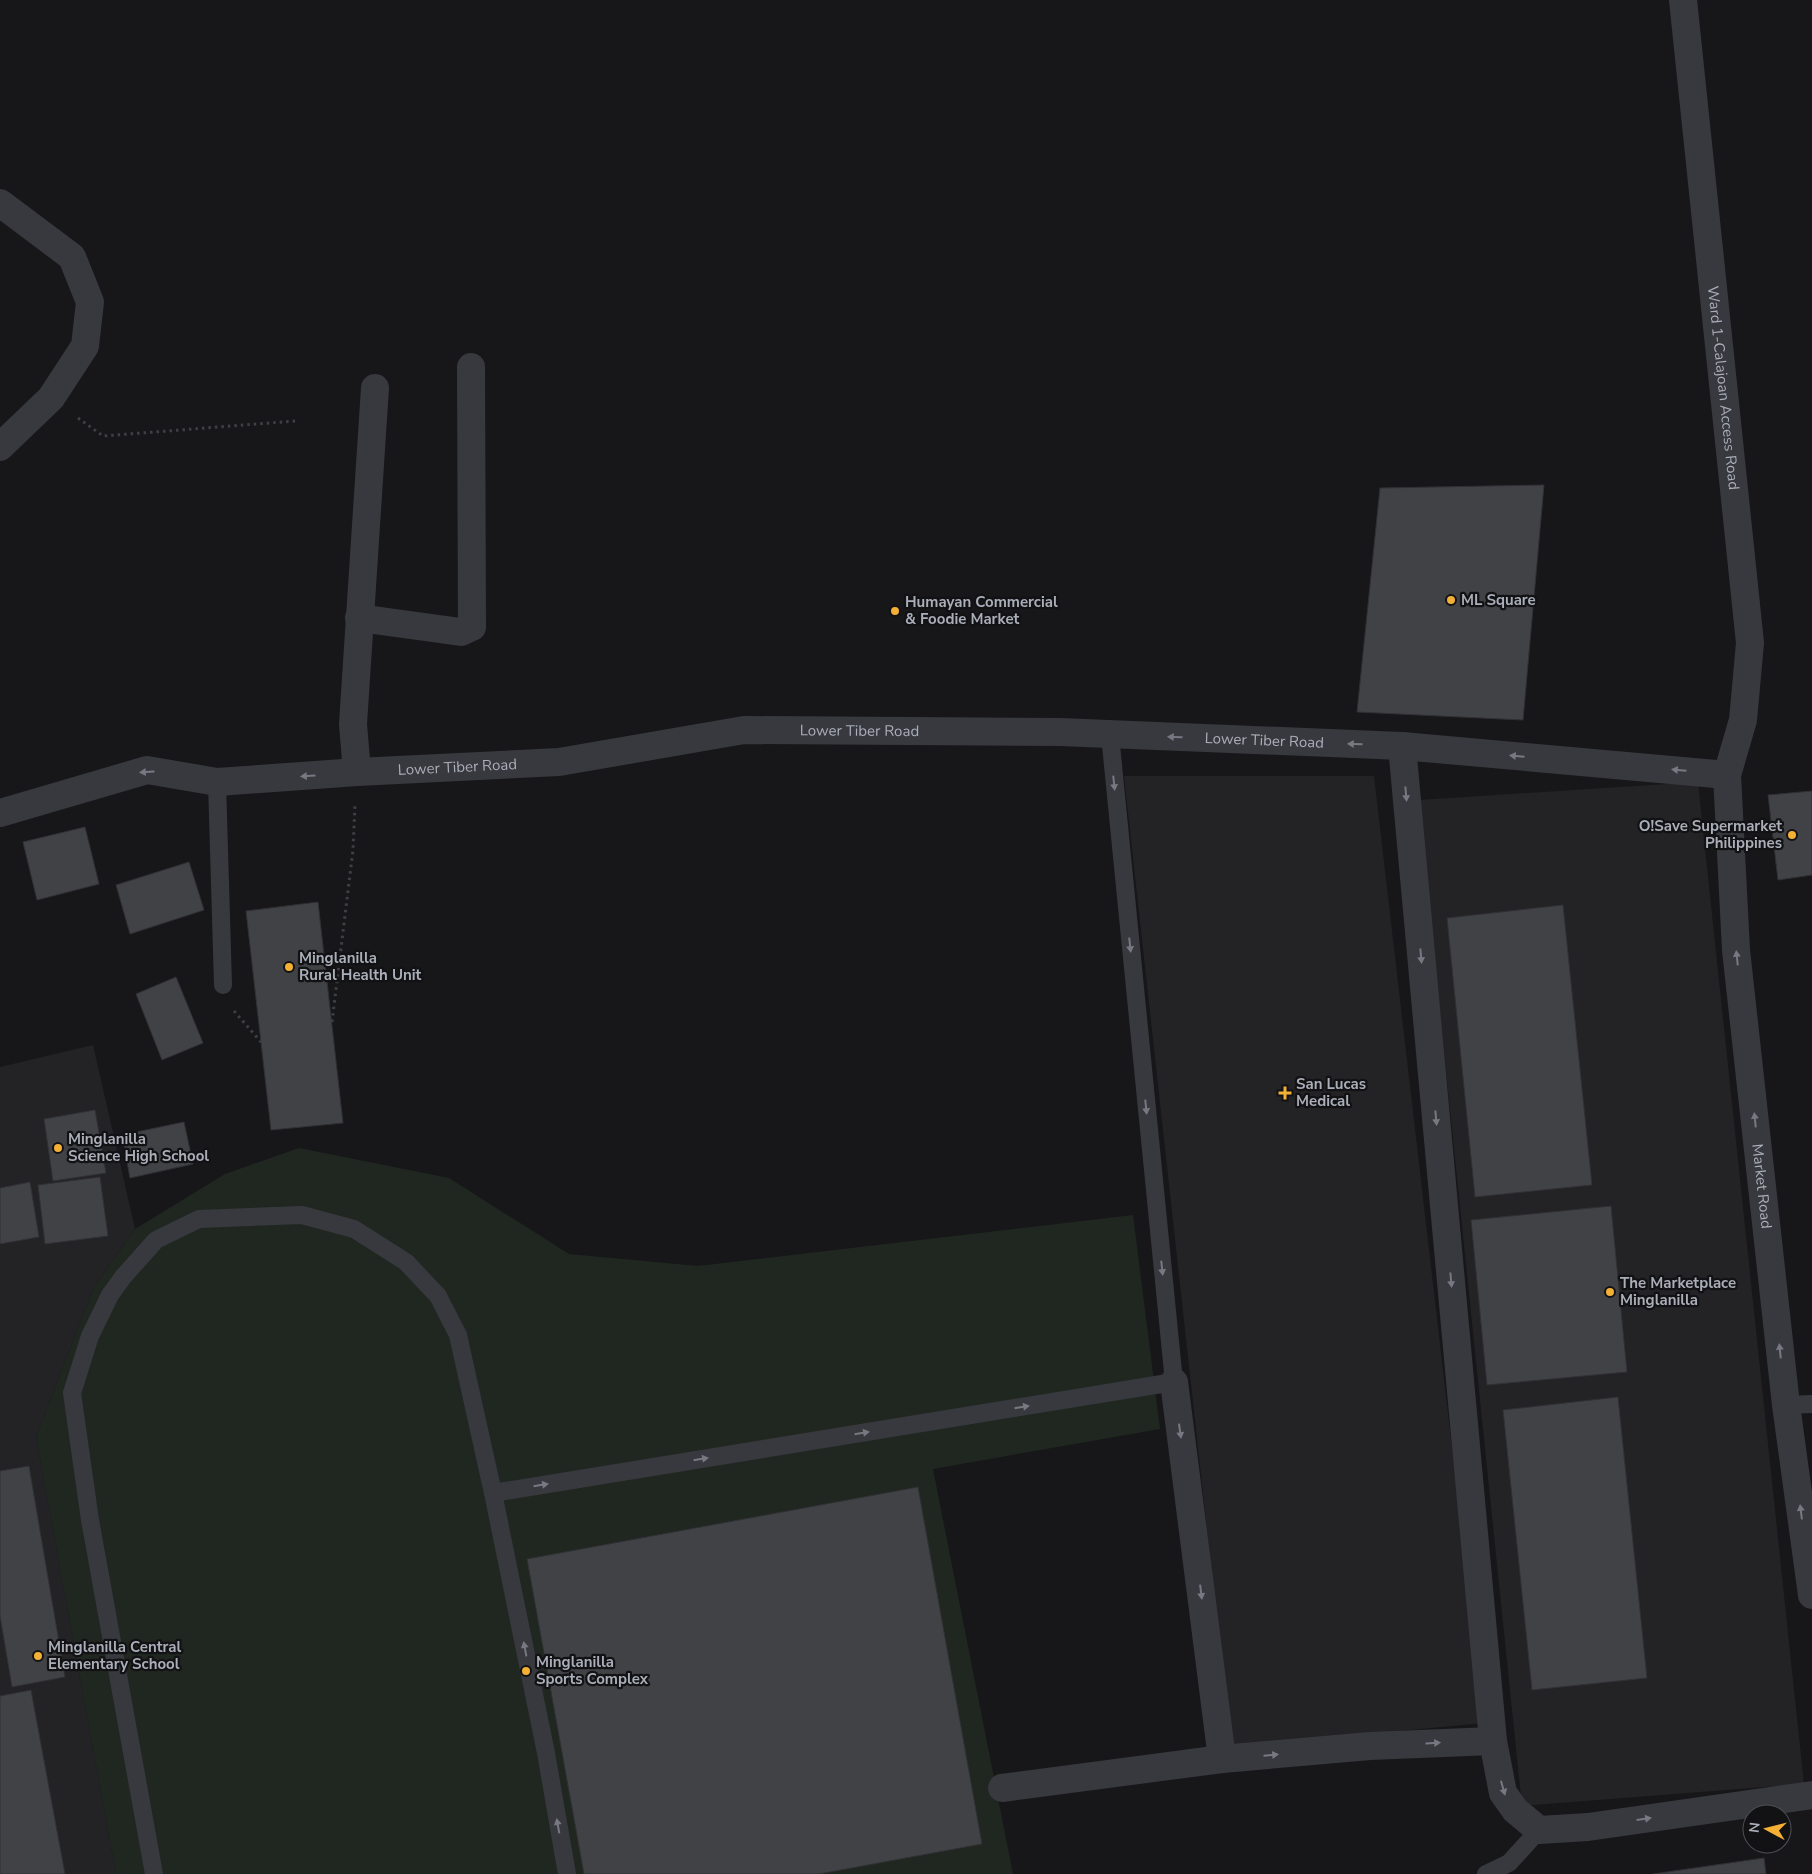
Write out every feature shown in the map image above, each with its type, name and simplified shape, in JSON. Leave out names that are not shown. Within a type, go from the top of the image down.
[{"type":"street","name":"Ward 1-Calajoan Access Road","points":[[1684,0],[1750,642],[1743,720],[1727,775]]},
{"type":"street","points":[[0,203],[72,257],[90,302],[84,346],[51,398],[0,447]]},
{"type":"street","points":[[359,618],[461,632],[472,627],[470,367]]},
{"type":"street","points":[[357,772],[353,724],[375,388]]},
{"type":"street","name":"Lower Tiber Road","points":[[0,813],[147,770],[217,782],[357,772],[560,762],[744,730],[1060,732],[1402,746],[1727,775]]},
{"type":"street","points":[[1402,746],[1493,1740],[1503,1793],[1515,1810],[1539,1830],[1588,1827],[1812,1795]]},
{"type":"street","name":"Market Road","points":[[1727,775],[1736,950],[1799,1404],[1812,1595]]},
{"type":"street","points":[[1174,1382],[1222,1759]]},
{"type":"street","points":[[1002,1788],[1222,1759],[1370,1746],[1493,1740]]},
{"type":"lane","points":[[493,1493],[1174,1382],[1110,735]]},
{"type":"lane","points":[[217,782],[223,985]]},
{"type":"lane","points":[[154,1874],[90,1520],[72,1393],[90,1336],[110,1295],[123,1277],[156,1240],[200,1219],[302,1214],[354,1229],[406,1262],[438,1296],[458,1335],[493,1493],[546,1753],[567,1874]]},
{"type":"lane","points":[[1486,1874],[1509,1863],[1539,1830]]},
{"type":"path","points":[[51,398],[103,436],[296,421]]},
{"type":"path","points":[[332,1022],[354,850],[357,772]]},
{"type":"path","points":[[223,985],[231,1008],[261,1042]]},
{"type":"shaded area","name":"San Lucas Medical","points":[[1124,776],[1374,776],[1484,1723],[1231,1747]]},
{"type":"shaded area","name":"The Marketplace Minglanilla","points":[[1698,782],[1804,1784],[1522,1806],[1418,800]]},
{"type":"shaded area","name":"Minglanilla Central Elementary School","points":[[93,1045],[135,1229],[94,1287],[36,1437],[116,1874],[0,1874],[0,1067]]},
{"type":"shaded area","name":"Minglanilla Sports Complex","points":[[299,1148],[449,1178],[569,1254],[698,1266],[1133,1215],[1160,1429],[933,1469],[1013,1874],[116,1874],[36,1437],[94,1287],[135,1229],[225,1174]]},
{"type":"building","name":"ML Square","points":[[1544,485],[1523,720],[1357,712],[1380,488]]},
{"type":"building","name":"O!Save Supermarket Philippines","points":[[1812,791],[1812,875],[1778,880],[1768,795]]},
{"type":"building","points":[[85,827],[99,884],[37,900],[23,842]]},
{"type":"building","points":[[189,862],[204,910],[130,934],[116,885]]},
{"type":"building","name":"Minglanilla Rural Health Unit","points":[[318,902],[343,1123],[271,1130],[246,911]]},
{"type":"building","points":[[1563,905],[1592,1185],[1475,1197],[1447,918]]},
{"type":"building","points":[[176,977],[203,1043],[162,1060],[136,994]]},
{"type":"building","points":[[95,1110],[106,1173],[53,1181],[44,1119]]},
{"type":"building","points":[[184,1122],[193,1164],[130,1178],[122,1135]]},
{"type":"building","points":[[100,1177],[108,1236],[45,1244],[38,1185]]},
{"type":"building","points":[[30,1182],[39,1237],[0,1244],[0,1188]]},
{"type":"building","points":[[1611,1206],[1627,1372],[1487,1385],[1471,1220]]},
{"type":"building","points":[[1618,1397],[1647,1678],[1532,1690],[1503,1410]]},
{"type":"building","points":[[29,1466],[65,1677],[12,1687],[0,1616],[0,1471]]},
{"type":"building","points":[[918,1487],[982,1844],[819,1874],[584,1874],[527,1559]]},
{"type":"building","points":[[31,1690],[65,1874],[0,1874],[0,1696]]},
{"type":"building","points":[[1764,1858],[1766,1874],[1653,1874]]},
{"type":"place","name":"ML Square","points":[[1451,600]]},
{"type":"place","name":"Humayan Commercial & Foodie Market","points":[[895,611]]},
{"type":"place","name":"O!Save Supermarket Philippines","points":[[1792,835]]},
{"type":"place","name":"Minglanilla Rural Health Unit","points":[[289,967]]},
{"type":"place","name":"San Lucas Medical","points":[[1285,1093]]},
{"type":"place","name":"Minglanilla Science High School","points":[[58,1148]]},
{"type":"place","name":"The Marketplace Minglanilla","points":[[1610,1292]]},
{"type":"place","name":"Minglanilla Central Elementary School","points":[[38,1656]]},
{"type":"place","name":"Minglanilla Sports Complex","points":[[526,1671]]}]
